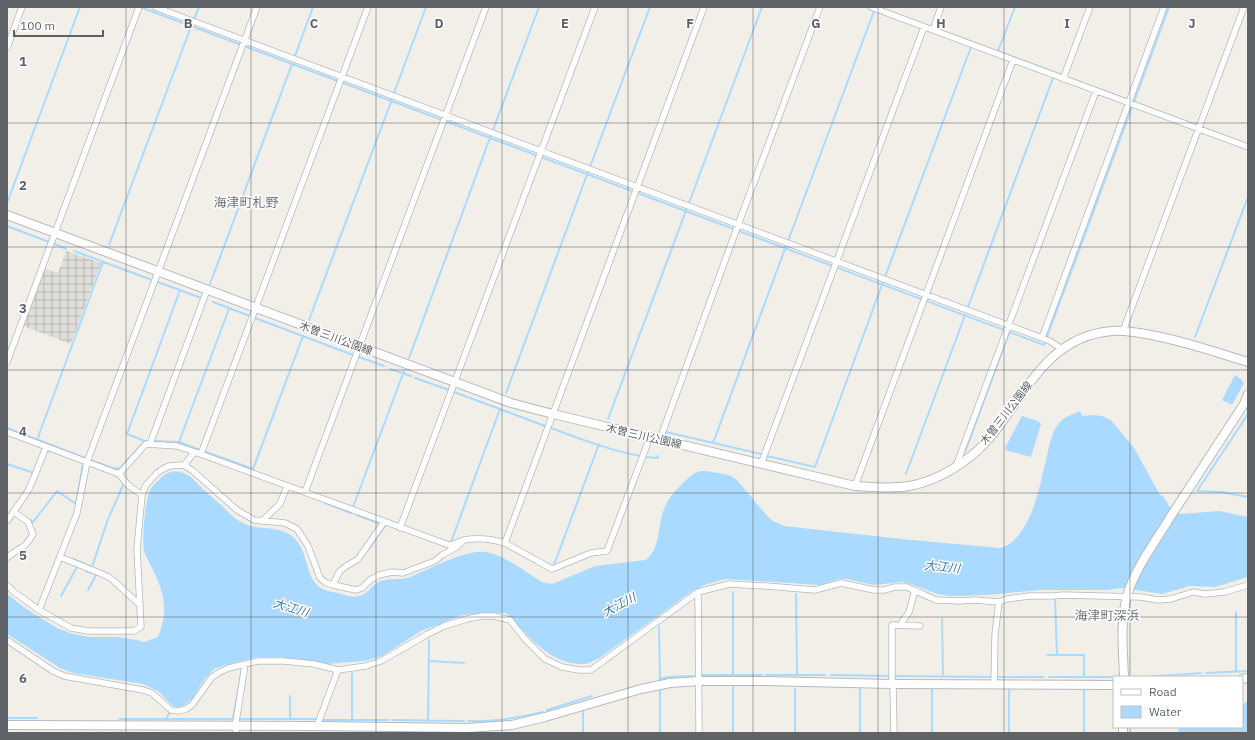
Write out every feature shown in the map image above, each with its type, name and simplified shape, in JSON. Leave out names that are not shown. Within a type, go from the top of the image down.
[{"type":"street","points":[[7,48],[22,7]]},
{"type":"street","points":[[155,7],[243,44],[445,116],[539,154],[925,296],[1007,329],[1050,341],[1062,350]]},
{"type":"street","points":[[39,610],[78,513],[86,462],[257,7]]},
{"type":"street","points":[[7,585],[14,592],[39,610],[71,628],[88,631],[134,631],[141,627],[137,549],[142,495],[146,484],[162,469],[169,466],[184,465],[198,453],[256,308],[368,7]]},
{"type":"street","points":[[305,492],[486,7]]},
{"type":"street","points":[[400,528],[595,7]]},
{"type":"street","points":[[505,543],[704,7]]},
{"type":"street","points":[[660,439],[820,7]]},
{"type":"street","points":[[871,7],[1248,147]]},
{"type":"street","points":[[932,30],[941,7]]},
{"type":"street","points":[[1063,79],[1090,7]]},
{"type":"street","points":[[1042,338],[1164,7]]},
{"type":"street","points":[[1123,331],[1244,7]]},
{"type":"street","points":[[7,362],[138,8]]},
{"type":"street","points":[[761,464],[924,26]]},
{"type":"street","points":[[855,486],[1013,60]]},
{"type":"street","points":[[956,466],[1096,90]]},
{"type":"street","name":"木曽三川公園線","points":[[7,215],[511,403],[855,486],[881,488],[910,486],[932,479],[969,458],[987,441],[1030,382],[1046,363],[1062,350],[1078,340],[1098,333],[1123,331],[1152,335],[1178,341],[1248,362]]},
{"type":"street","points":[[150,444],[207,290]]},
{"type":"street","points":[[1124,676],[1123,621],[1128,594],[1134,578],[1180,502],[1244,404],[1248,394]]},
{"type":"street","points":[[7,432],[119,474],[128,485],[142,495]]},
{"type":"street","points":[[119,474],[146,444],[177,446],[449,545],[464,540],[479,538],[505,543],[552,569],[591,553],[607,551],[650,437]]},
{"type":"street","points":[[7,520],[14,512],[34,480],[46,447]]},
{"type":"street","points":[[184,465],[193,471],[237,510],[254,520],[284,523],[297,529],[308,546],[320,578],[333,585],[356,590],[362,588],[370,580],[379,575],[392,572],[403,573],[435,561],[442,555],[457,547],[464,540]]},
{"type":"street","points":[[262,521],[280,504],[287,486]]},
{"type":"street","points":[[7,558],[25,546],[33,534],[28,522],[14,512]]},
{"type":"street","points":[[333,585],[339,572],[358,559],[384,522]]},
{"type":"street","points":[[60,557],[107,576],[140,605]]},
{"type":"street","points":[[7,640],[53,671],[64,676],[143,690],[152,694],[171,710],[175,711],[186,709],[192,704],[212,678],[220,672],[258,661],[284,661],[314,664],[338,670],[366,666],[381,661],[444,626],[482,616],[494,616],[510,620],[525,639],[546,659],[562,667],[579,670],[591,670],[698,592],[729,584],[815,590],[841,583],[874,590],[907,587],[936,600],[974,600],[999,602],[1029,596],[1128,594],[1158,600],[1171,599],[1193,592],[1206,594],[1224,592],[1248,585]]},
{"type":"street","points":[[900,625],[909,612],[915,590]]},
{"type":"street","points":[[698,592],[699,733]]},
{"type":"street","points":[[994,684],[995,635],[999,602]]},
{"type":"street","points":[[894,733],[892,625],[920,626]]},
{"type":"street","points":[[236,729],[245,665]]},
{"type":"street","points":[[317,726],[338,670]]},
{"type":"street","points":[[7,725],[236,729],[317,726],[467,731],[512,725],[545,717],[621,694],[655,685],[670,683],[764,681],[893,684],[1113,685]]},
{"type":"shaded area","points":[[66,251],[101,263],[71,344],[23,326],[44,268],[58,273]]},
{"type":"water","points":[[1235,375],[1244,383],[1232,405],[1222,400]]},
{"type":"water","name":"大江川","points":[[1080,411],[1082,416],[1102,416],[1111,420],[1134,448],[1160,495],[1163,496],[1171,509],[1179,514],[1220,511],[1248,517],[1248,577],[1215,587],[1190,586],[1162,594],[1123,588],[1106,590],[1039,590],[987,595],[950,596],[937,594],[902,582],[874,585],[847,579],[839,579],[820,585],[725,579],[704,585],[691,592],[598,659],[586,664],[572,663],[561,660],[550,654],[531,639],[506,613],[463,615],[421,631],[382,656],[365,661],[326,664],[281,657],[257,657],[225,665],[214,669],[204,680],[192,699],[181,708],[173,706],[158,691],[143,684],[73,673],[60,668],[7,634],[7,594],[25,608],[57,628],[73,634],[90,637],[118,637],[144,642],[158,637],[164,618],[164,603],[160,585],[144,551],[144,522],[146,505],[151,489],[163,476],[171,472],[178,472],[190,476],[232,516],[241,522],[250,526],[278,530],[289,534],[300,546],[314,581],[318,586],[327,591],[356,597],[367,592],[378,582],[408,578],[447,561],[478,552],[486,552],[500,557],[515,564],[542,582],[550,584],[595,566],[645,560],[650,556],[656,545],[661,518],[669,499],[677,488],[690,476],[699,471],[722,473],[734,478],[768,517],[784,526],[1000,548],[1013,541],[1023,529],[1031,513],[1056,427],[1063,419]]},
{"type":"water","points":[[1022,416],[1038,421],[1041,424],[1031,457],[1008,451],[1005,448]]},
{"type":"water","points":[[1248,701],[1248,733],[1178,733],[1179,728],[1243,728],[1243,704]]},
{"type":"waterway","points":[[7,203],[80,7]]},
{"type":"waterway","points":[[140,7],[1044,345],[1169,7]]},
{"type":"waterway","points":[[194,19],[199,7]]},
{"type":"waterway","points":[[295,56],[313,7]]},
{"type":"waterway","points":[[394,93],[426,7]]},
{"type":"waterway","points":[[493,130],[539,7]]},
{"type":"waterway","points":[[590,167],[650,7]]},
{"type":"waterway","points":[[689,203],[762,7]]},
{"type":"waterway","points":[[998,51],[1015,7]]},
{"type":"waterway","points":[[788,241],[874,11]]},
{"type":"waterway","points":[[109,245],[192,24]]},
{"type":"waterway","points":[[885,277],[971,47]]},
{"type":"waterway","points":[[210,284],[292,64]]},
{"type":"waterway","points":[[968,307],[1053,78]]},
{"type":"waterway","points":[[309,320],[392,99]]},
{"type":"waterway","points":[[409,358],[491,135]]},
{"type":"waterway","points":[[506,393],[588,172]]},
{"type":"waterway","points":[[1195,337],[1248,197]]},
{"type":"waterway","points":[[608,419],[687,208]]},
{"type":"waterway","points":[[7,226],[49,242]]},
{"type":"waterway","points":[[55,244],[66,249]]},
{"type":"waterway","points":[[713,443],[786,246]]},
{"type":"waterway","points":[[74,251],[152,280]]},
{"type":"waterway","points":[[37,440],[103,262]]},
{"type":"waterway","points":[[158,282],[201,298]]},
{"type":"waterway","points":[[767,456],[815,467],[883,282]]},
{"type":"waterway","points":[[145,441],[127,434],[180,290]]},
{"type":"waterway","points":[[213,302],[250,316]]},
{"type":"waterway","points":[[179,442],[229,309]]},
{"type":"waterway","points":[[906,474],[965,315]]},
{"type":"waterway","points":[[255,318],[353,355]]},
{"type":"waterway","points":[[965,452],[1009,333]]},
{"type":"waterway","points":[[206,452],[253,469],[303,336]]},
{"type":"waterway","points":[[359,357],[384,366]]},
{"type":"waterway","points":[[390,369],[411,376]]},
{"type":"waterway","points":[[353,507],[404,371]]},
{"type":"waterway","points":[[415,378],[449,390]]},
{"type":"waterway","points":[[454,392],[545,426]]},
{"type":"waterway","points":[[451,542],[500,409]]},
{"type":"waterway","points":[[1197,491],[1248,414]]},
{"type":"waterway","points":[[7,428],[85,458]]},
{"type":"waterway","points":[[551,428],[628,454],[640,456]]},
{"type":"waterway","points":[[666,432],[761,454]]},
{"type":"waterway","points":[[93,461],[115,469],[120,468],[145,441],[149,441]]},
{"type":"waterway","points":[[155,441],[179,442],[200,450]]},
{"type":"waterway","points":[[554,565],[599,444]]},
{"type":"waterway","points":[[645,457],[658,458],[658,456]]},
{"type":"waterway","points":[[7,464],[34,473]]},
{"type":"waterway","points":[[29,519],[33,522],[57,491],[76,504],[83,464]]},
{"type":"waterway","points":[[109,517],[124,483],[122,482]]},
{"type":"waterway","points":[[1197,491],[1221,492],[1248,497]]},
{"type":"waterway","points":[[325,503],[351,513]]},
{"type":"waterway","points":[[357,515],[378,523]]},
{"type":"waterway","points":[[73,559],[92,567],[108,519]]},
{"type":"waterway","points":[[368,550],[385,526]]},
{"type":"waterway","points":[[61,596],[77,567]]},
{"type":"waterway","points":[[86,571],[91,573]]},
{"type":"waterway","points":[[88,590],[96,575]]},
{"type":"waterway","points":[[733,592],[733,675]]},
{"type":"waterway","points":[[796,594],[797,675]]},
{"type":"waterway","points":[[1055,599],[1057,655]]},
{"type":"waterway","points":[[1236,612],[1236,671]]},
{"type":"waterway","points":[[942,619],[943,676]]},
{"type":"waterway","points":[[659,627],[660,679]]},
{"type":"waterway","points":[[428,721],[429,640]]},
{"type":"waterway","points":[[1047,655],[1084,655],[1084,676]]},
{"type":"waterway","points":[[429,661],[464,663]]},
{"type":"waterway","points":[[233,719],[242,669]]},
{"type":"waterway","points":[[1206,673],[1248,671]]},
{"type":"waterway","points":[[352,673],[352,720]]},
{"type":"waterway","points":[[1160,676],[1201,673]]},
{"type":"waterway","points":[[701,675],[762,675]]},
{"type":"waterway","points":[[766,675],[825,675]]},
{"type":"waterway","points":[[831,675],[890,676]]},
{"type":"waterway","points":[[659,679],[694,676]]},
{"type":"waterway","points":[[896,676],[992,677]]},
{"type":"waterway","points":[[997,677],[1043,677]]},
{"type":"waterway","points":[[1049,677],[1111,677]]},
{"type":"waterway","points":[[733,687],[733,733]]},
{"type":"waterway","points":[[860,688],[860,733]]},
{"type":"waterway","points":[[932,688],[932,733]]},
{"type":"waterway","points":[[660,689],[660,733]]},
{"type":"waterway","points":[[795,689],[795,733]]},
{"type":"waterway","points":[[1009,690],[1009,733]]},
{"type":"waterway","points":[[1084,690],[1084,733]]},
{"type":"waterway","points":[[290,696],[290,719]]},
{"type":"waterway","points":[[547,710],[592,696]]},
{"type":"waterway","points":[[583,711],[583,733]]},
{"type":"waterway","points":[[119,719],[166,719],[170,712]]},
{"type":"waterway","points":[[468,721],[506,719],[543,712]]},
{"type":"waterway","points":[[8,718],[37,718]]},
{"type":"waterway","points":[[166,719],[234,719]]},
{"type":"waterway","points":[[240,719],[316,719]]},
{"type":"waterway","points":[[322,720],[388,720]]},
{"type":"waterway","points":[[392,720],[464,721]]},
{"type":"district","name":"海津町札野","points":[[246,202]]},
{"type":"district","name":"海津町深浜","points":[[1107,615]]}]
